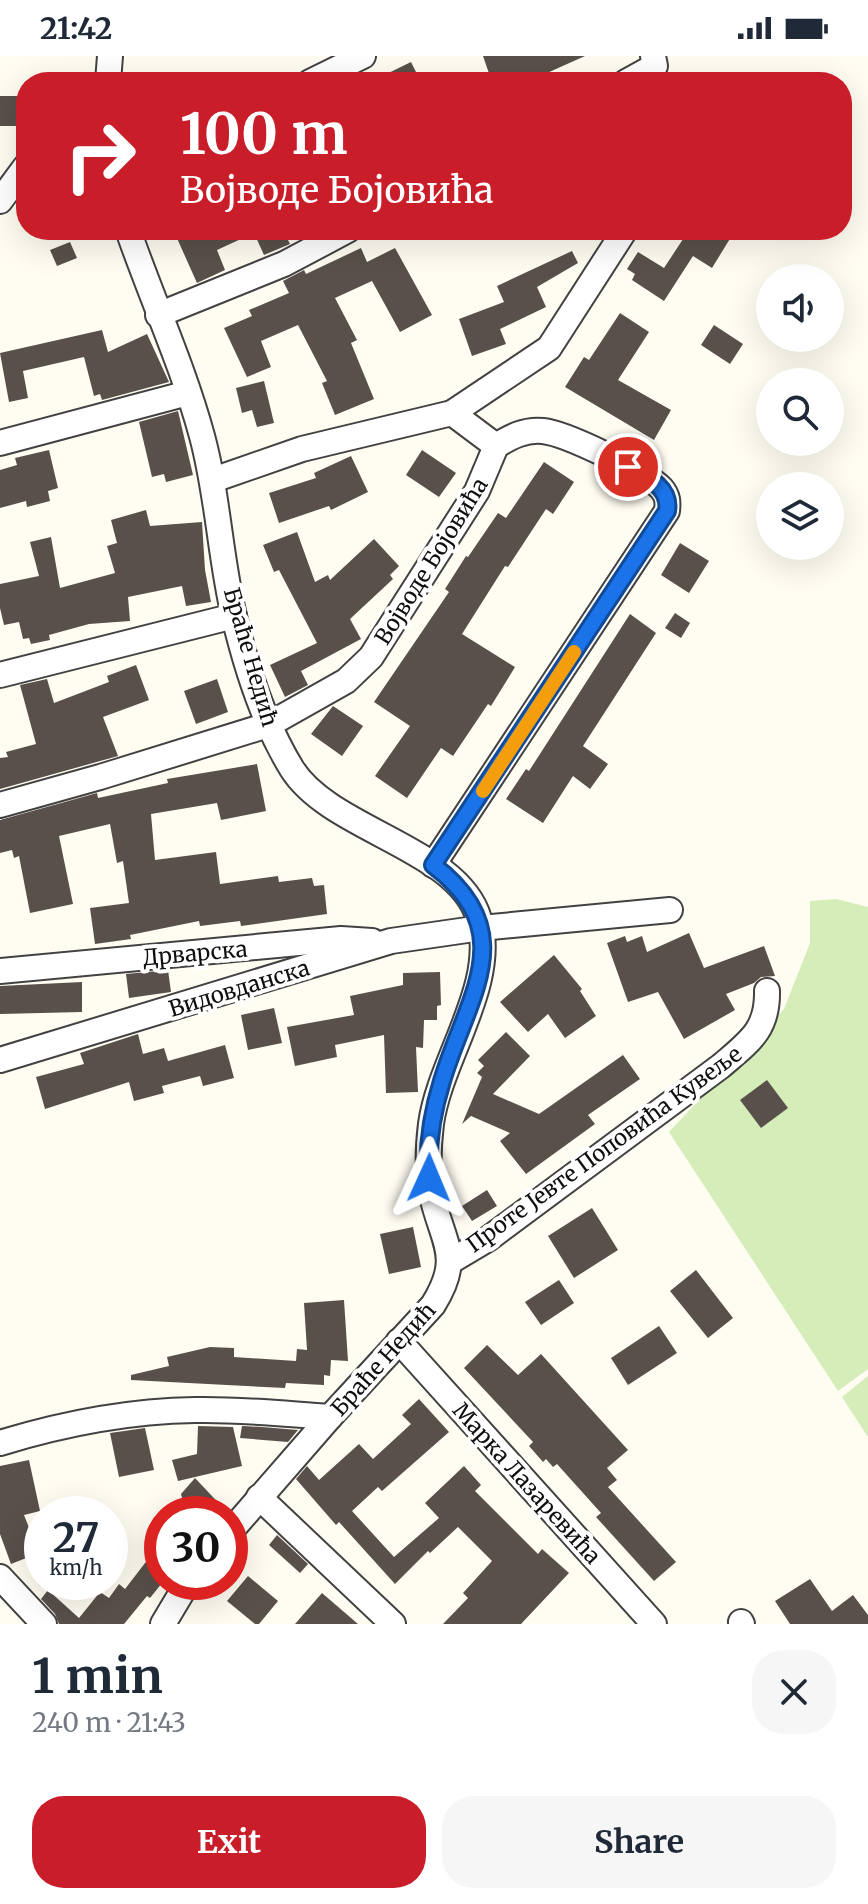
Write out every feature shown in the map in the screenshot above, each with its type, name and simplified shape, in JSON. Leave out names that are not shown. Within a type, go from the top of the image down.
[{"type":"street","points":[[330,72],[363,56]]},
{"type":"street","points":[[644,72],[655,66],[653,56]]},
{"type":"street","points":[[0,201],[16,179]]},
{"type":"street","name":"Браће Недић","points":[[132,240],[188,393],[213,480],[234,616],[268,725],[292,769],[310,790],[433,865],[467,896],[479,916],[481,928],[482,966],[431,1121],[432,1197],[451,1261],[444,1288],[433,1305],[248,1510]]},
{"type":"street","points":[[158,315],[284,264],[329,240]]},
{"type":"street","points":[[213,480],[302,449],[452,413],[549,348],[619,240]]},
{"type":"street","points":[[0,443],[188,393]]},
{"type":"street","points":[[433,865],[667,511],[669,501],[663,490],[650,479],[582,444],[544,430],[525,432],[496,446],[452,413]]},
{"type":"street","name":"Војводе Бојовића","points":[[0,805],[268,725],[346,681],[365,664],[477,491],[496,446]]},
{"type":"street","points":[[0,675],[234,616]]},
{"type":"street","points":[[481,928],[670,910]]},
{"type":"street","name":"Видовданска","points":[[0,1060],[391,941],[481,928]]},
{"type":"street","name":"Дрварска","points":[[0,971],[341,939],[391,941]]},
{"type":"street","name":"Проте Јевте Поповића Кувеље","points":[[451,1261],[488,1239],[721,1066],[755,1036],[765,1019],[767,991]]},
{"type":"street","name":"Марка Лазаревића","points":[[399,1341],[654,1624]]},
{"type":"street","points":[[0,1443],[107,1419],[192,1410],[330,1417]]},
{"type":"street","points":[[259,1497],[393,1624]]},
{"type":"street","points":[[0,1577],[44,1624]]},
{"type":"street","points":[[163,1624],[177,1600]]},
{"type":"green space","points":[[836,899],[868,907],[868,1369],[838,1391],[669,1132],[784,1009],[810,943],[810,901]]},
{"type":"green space","points":[[868,1376],[868,1437],[842,1397]]},
{"type":"building","points":[[483,56],[585,56],[549,72],[489,72]]},
{"type":"building","points":[[411,62],[416,72],[390,72]]},
{"type":"building","points":[[0,96],[16,96],[16,126],[0,126]]},
{"type":"building","points":[[178,240],[239,240],[217,250],[225,270],[197,283]]},
{"type":"building","points":[[257,240],[288,240],[290,244],[264,255]]},
{"type":"building","points":[[682,240],[729,240],[712,268],[693,256],[664,301],[632,280],[635,274],[627,269],[638,252],[664,268]]},
{"type":"building","points":[[70,242],[77,258],[57,266],[50,250]]},
{"type":"building","points":[[361,248],[367,262],[395,248],[432,315],[400,332],[372,281],[335,298],[357,340],[351,343],[374,399],[335,415],[322,383],[327,381],[298,325],[261,341],[271,367],[247,377],[224,328],[252,316],[249,310],[289,293],[283,281],[304,270],[306,274]]},
{"type":"building","points":[[572,251],[578,263],[537,287],[546,307],[500,329],[506,344],[472,356],[459,319],[504,302],[497,286]]},
{"type":"building","points":[[620,313],[649,332],[618,380],[671,410],[654,440],[565,387],[584,357],[589,360]]},
{"type":"building","points":[[714,325],[743,344],[730,364],[701,345]]},
{"type":"building","points":[[102,330],[108,352],[147,334],[169,382],[102,400],[100,394],[94,396],[84,357],[23,371],[28,398],[9,402],[0,353]]},
{"type":"building","points":[[264,381],[274,423],[257,427],[252,410],[242,413],[236,388]]},
{"type":"building","points":[[178,411],[193,475],[166,482],[164,474],[152,477],[139,422]]},
{"type":"building","points":[[49,450],[58,488],[48,491],[50,501],[27,507],[26,501],[0,508],[0,470],[17,465],[15,458]]},
{"type":"building","points":[[422,450],[456,473],[439,497],[406,475]]},
{"type":"building","points":[[351,456],[368,492],[331,510],[329,506],[279,523],[269,493],[316,478],[314,473]]},
{"type":"building","points":[[544,462],[574,482],[553,514],[546,509],[462,634],[515,667],[491,706],[488,704],[453,756],[441,748],[407,798],[375,776],[410,726],[374,702],[449,592],[445,589],[466,556],[498,513],[506,518]]},
{"type":"building","points":[[146,510],[150,526],[202,522],[211,602],[186,606],[182,586],[128,597],[130,621],[89,624],[49,635],[50,640],[31,644],[29,638],[23,639],[19,622],[4,625],[0,584],[39,576],[30,542],[51,537],[60,588],[115,573],[107,546],[117,543],[111,520]]},
{"type":"building","points":[[297,532],[315,582],[328,575],[330,580],[374,539],[399,566],[390,575],[393,579],[350,619],[361,639],[301,671],[308,685],[285,697],[270,665],[317,643],[279,570],[274,572],[263,545]]},
{"type":"building","points":[[680,543],[709,561],[689,593],[661,575]]},
{"type":"building","points":[[675,613],[690,623],[681,638],[665,628]]},
{"type":"building","points":[[630,614],[656,633],[583,746],[608,764],[590,789],[573,776],[543,823],[506,799],[526,769],[529,771]]},
{"type":"building","points":[[136,665],[149,700],[103,717],[118,756],[0,789],[0,758],[8,757],[6,752],[36,744],[20,685],[47,679],[54,703],[109,682],[107,676]]},
{"type":"building","points":[[217,679],[228,712],[196,724],[184,691]]},
{"type":"building","points":[[333,706],[363,726],[342,756],[311,734]]},
{"type":"building","points":[[257,764],[266,811],[221,820],[217,803],[151,814],[155,860],[216,852],[220,884],[278,876],[279,882],[312,878],[314,886],[324,885],[327,914],[241,926],[240,921],[200,926],[199,921],[130,935],[131,939],[95,944],[90,908],[129,903],[123,861],[117,863],[110,824],[59,836],[73,904],[30,913],[19,856],[14,858],[12,850],[0,853],[0,820],[97,793],[98,798],[168,783],[167,779]]},
{"type":"building","points":[[689,933],[704,968],[764,946],[775,976],[761,977],[726,994],[735,1010],[684,1039],[658,992],[628,1002],[607,943],[625,936],[627,942],[642,936],[647,952]]},
{"type":"building","points":[[554,955],[582,989],[580,991],[596,1016],[565,1038],[548,1014],[528,1032],[500,1002]]},
{"type":"building","points":[[168,970],[171,992],[129,998],[126,974]]},
{"type":"building","points":[[440,972],[441,1005],[437,1006],[437,1020],[424,1020],[423,1048],[416,1047],[418,1092],[386,1093],[384,1035],[335,1045],[337,1057],[295,1066],[287,1027],[354,1015],[350,996],[403,985],[403,973]]},
{"type":"building","points":[[82,982],[82,1012],[0,1014],[0,986]]},
{"type":"building","points":[[274,1008],[282,1043],[248,1050],[241,1015]]},
{"type":"building","points":[[506,1032],[530,1056],[493,1094],[539,1114],[623,1055],[640,1079],[588,1115],[595,1124],[526,1174],[500,1141],[510,1133],[471,1116],[462,1124],[482,1077],[477,1073],[484,1066],[478,1060]]},
{"type":"building","points":[[138,1034],[143,1054],[164,1048],[168,1061],[225,1045],[234,1078],[203,1086],[200,1076],[162,1086],[164,1093],[134,1101],[129,1082],[45,1109],[36,1077],[84,1064],[80,1053]]},
{"type":"building","points":[[767,1080],[788,1108],[761,1128],[740,1100]]},
{"type":"building","points":[[487,1190],[497,1206],[472,1221],[462,1206]]},
{"type":"building","points":[[592,1208],[618,1250],[574,1278],[548,1236]]},
{"type":"building","points":[[413,1227],[421,1267],[389,1274],[380,1234]]},
{"type":"building","points":[[696,1270],[733,1318],[708,1338],[670,1291]]},
{"type":"building","points":[[559,1280],[574,1303],[541,1325],[525,1302]]},
{"type":"building","points":[[344,1300],[348,1361],[331,1360],[330,1376],[324,1375],[324,1385],[286,1383],[285,1388],[131,1380],[131,1375],[169,1366],[167,1357],[210,1347],[234,1348],[234,1357],[296,1361],[297,1349],[307,1350],[304,1303]]},
{"type":"building","points":[[659,1326],[677,1353],[628,1385],[611,1358]]},
{"type":"building","points":[[487,1345],[518,1375],[541,1354],[628,1450],[607,1468],[617,1480],[608,1487],[676,1562],[654,1581],[596,1517],[601,1513],[557,1464],[553,1467],[546,1459],[543,1462],[529,1446],[533,1442],[464,1368]]},
{"type":"building","points":[[419,1399],[449,1432],[382,1491],[378,1487],[352,1511],[394,1557],[439,1518],[425,1503],[464,1466],[481,1485],[475,1491],[538,1554],[542,1549],[569,1573],[521,1624],[443,1624],[468,1598],[463,1593],[492,1561],[458,1527],[395,1584],[339,1522],[336,1525],[296,1479],[307,1466],[319,1480],[359,1444],[373,1459],[411,1424],[402,1415]]},
{"type":"building","points":[[198,1426],[233,1427],[242,1466],[178,1481],[172,1460],[197,1454]]},
{"type":"building","points":[[242,1426],[298,1430],[288,1442],[240,1438]]},
{"type":"building","points":[[145,1428],[154,1470],[119,1477],[110,1433]]},
{"type":"building","points":[[29,1460],[37,1496],[24,1496],[24,1559],[11,1564],[0,1534],[0,1466]]},
{"type":"building","points":[[195,1478],[212,1496],[182,1496]]},
{"type":"building","points":[[277,1535],[308,1564],[300,1573],[269,1545]]},
{"type":"building","points":[[144,1564],[144,1600],[124,1624],[59,1624],[55,1614],[42,1600],[59,1600],[79,1618],[94,1600],[128,1600],[128,1585]]},
{"type":"building","points":[[248,1576],[278,1601],[259,1624],[255,1624],[227,1601],[248,1600]]},
{"type":"building","points":[[810,1579],[832,1611],[853,1595],[868,1615],[868,1624],[790,1624],[775,1601]]},
{"type":"building","points":[[322,1593],[358,1624],[295,1624]]},
{"type":"slow traffic","points":[[483,791],[574,652]]},
{"type":"route","points":[[429,1178],[431,1121],[442,1080],[474,993],[482,966],[483,948],[479,916],[467,896],[433,865],[667,511],[669,501],[663,490],[628,467]]}]
